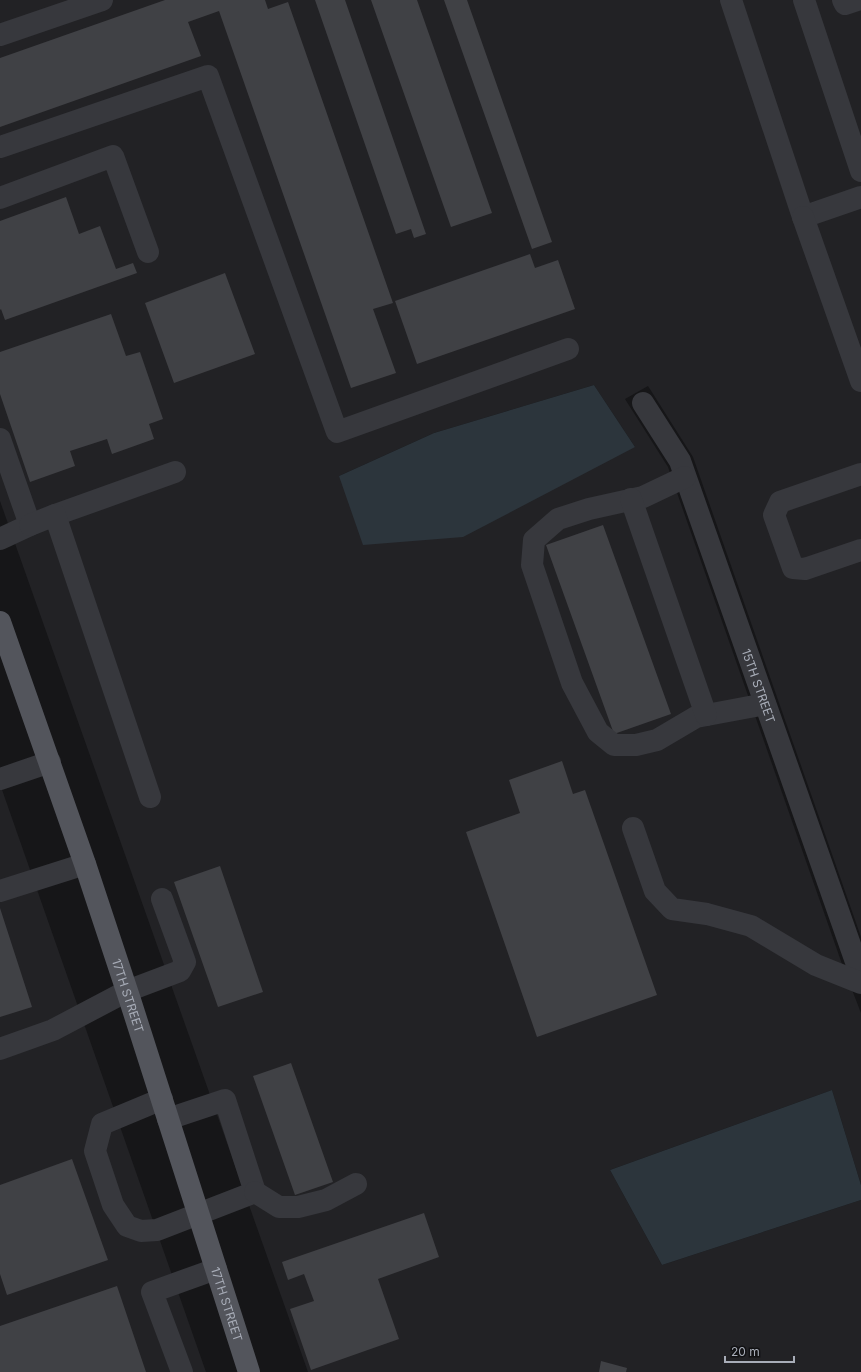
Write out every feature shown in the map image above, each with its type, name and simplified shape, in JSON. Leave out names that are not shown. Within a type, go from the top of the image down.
[{"type":"main road","name":"17TH STREET","points":[[0,622],[85,864],[249,1372]]},
{"type":"street","points":[[0,35],[102,0]]},
{"type":"street","points":[[731,0],[803,217],[861,381]]},
{"type":"street","points":[[804,0],[861,171]]},
{"type":"street","points":[[843,0],[845,4],[857,0]]},
{"type":"street","points":[[0,147],[208,76],[338,432],[568,349]]},
{"type":"street","points":[[0,198],[113,156],[148,252]]},
{"type":"street","points":[[803,217],[861,197]]},
{"type":"street","name":"15TH STREET","points":[[643,402],[680,461],[861,976]]},
{"type":"street","points":[[0,439],[30,525]]},
{"type":"street","points":[[0,539],[55,515],[175,472]]},
{"type":"street","points":[[861,474],[780,502],[774,515],[793,568],[805,569],[861,550]]},
{"type":"street","points":[[685,477],[643,497],[589,509],[558,519],[534,540],[532,565],[572,683],[598,732],[614,745],[636,745],[657,740],[696,717],[765,704]]},
{"type":"street","points":[[631,499],[706,715]]},
{"type":"street","points":[[55,515],[150,797]]},
{"type":"street","points":[[0,779],[50,762]]},
{"type":"street","points":[[633,828],[656,891],[672,909],[707,914],[751,926],[816,965],[861,982]]},
{"type":"street","points":[[0,891],[85,864]]},
{"type":"street","points":[[0,1049],[53,1030],[127,991],[180,971],[185,962],[162,899]]},
{"type":"street","points":[[162,1099],[102,1124],[95,1151],[113,1205],[127,1226],[141,1231],[157,1230],[197,1213],[255,1192]]},
{"type":"street","points":[[168,1119],[225,1100],[255,1192],[279,1207],[298,1207],[326,1200],[356,1184]]},
{"type":"street","points":[[182,1372],[152,1292],[216,1269]]},
{"type":"shaded area","points":[[0,0],[861,0],[861,937],[693,457],[648,386],[625,399],[668,467],[842,964],[861,1013],[861,1185],[832,1090],[610,1170],[662,1265],[861,1200],[861,1372],[308,1372],[0,501]],"holes":[[[594,385],[635,447],[339,476],[434,433]]]},
{"type":"shaded area","points":[[594,385],[635,447],[463,537],[363,545],[339,476],[434,433]]},
{"type":"shaded area","points":[[0,784],[206,1372],[0,1372]]},
{"type":"shaded area","points":[[832,1090],[861,1185],[861,1200],[662,1265],[610,1170]]},
{"type":"building","points":[[165,0],[265,0],[268,9],[288,2],[393,303],[373,309],[396,373],[351,388],[219,11],[188,22],[201,56],[0,127],[0,58]]},
{"type":"building","points":[[315,0],[345,0],[426,234],[414,238],[411,229],[396,234]]},
{"type":"building","points":[[371,0],[417,0],[492,213],[451,227]]},
{"type":"building","points":[[444,0],[467,0],[552,242],[532,249]]},
{"type":"building","points":[[66,197],[79,234],[100,226],[116,269],[133,263],[137,273],[5,320],[1,309],[0,310],[0,221]]},
{"type":"building","points":[[530,254],[535,268],[558,260],[575,309],[417,364],[395,301]]},
{"type":"building","points":[[225,273],[255,354],[174,383],[145,303]]},
{"type":"building","points":[[111,314],[126,356],[140,352],[163,419],[149,424],[154,439],[112,454],[107,439],[70,451],[75,466],[30,482],[0,394],[0,352]]},
{"type":"building","points":[[603,525],[671,714],[614,734],[546,545]]},
{"type":"building","points":[[562,761],[573,794],[585,790],[657,995],[537,1037],[466,832],[520,813],[509,780]]},
{"type":"building","points":[[220,866],[263,992],[218,1007],[174,882]]},
{"type":"building","points":[[0,908],[32,1007],[0,1017]]},
{"type":"building","points":[[291,1063],[333,1182],[295,1195],[253,1076]]},
{"type":"building","points":[[72,1159],[108,1260],[7,1295],[0,1274],[0,1185]]},
{"type":"building","points":[[424,1213],[439,1257],[378,1279],[399,1339],[311,1370],[290,1309],[314,1301],[304,1274],[288,1280],[282,1262]]},
{"type":"building","points":[[117,1286],[146,1372],[0,1372],[0,1326]]},
{"type":"building","points":[[601,1361],[627,1368],[626,1372],[599,1372]]}]
